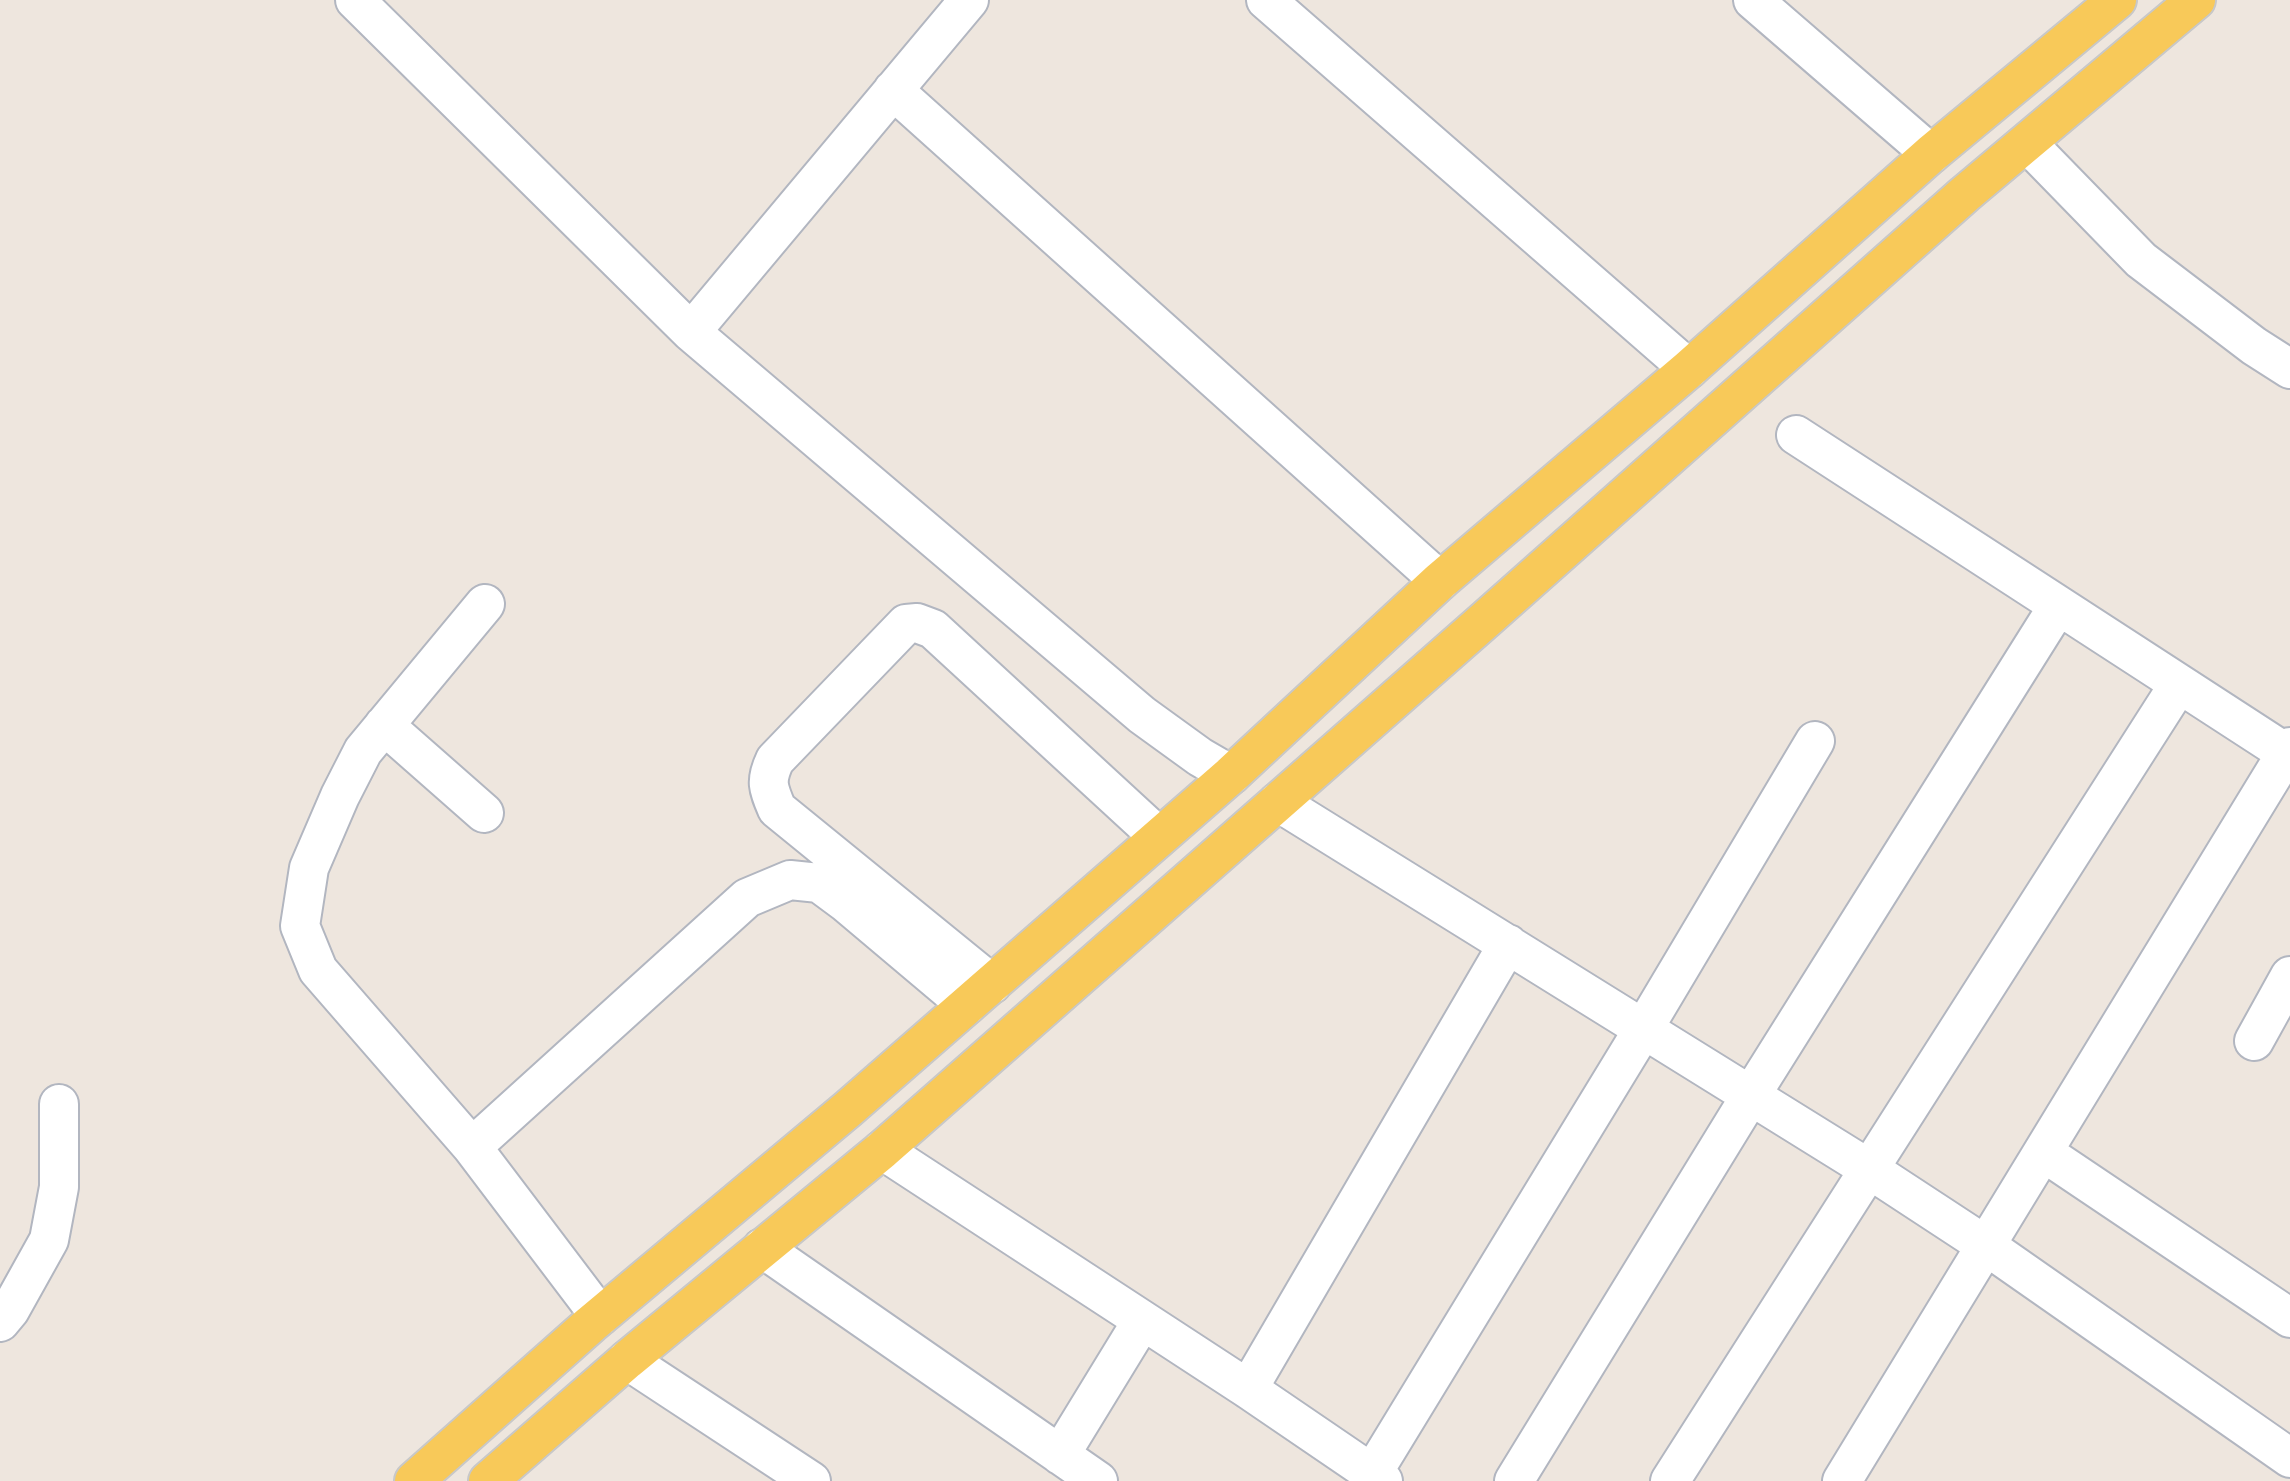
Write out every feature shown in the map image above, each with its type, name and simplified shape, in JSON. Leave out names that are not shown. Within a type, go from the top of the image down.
[{"type":"main road","points":[[414,1481],[600,1316],[848,1109],[1092,897],[1231,775],[1440,581],[1689,369],[1931,154],[2117,0]]},
{"type":"main road","points":[[490,1480],[627,1360],[882,1150],[1944,212],[2196,0]]},
{"type":"main road","points":[[1092,897],[1122,939]]},
{"type":"street","points":[[355,0],[691,332],[1142,715],[1200,757],[1231,775]]},
{"type":"street","points":[[691,332],[969,0]]},
{"type":"street","points":[[1266,0],[1689,369]]},
{"type":"street","points":[[1753,0],[1931,154]]},
{"type":"street","points":[[893,90],[1440,581]]},
{"type":"street","points":[[2027,143],[2141,260],[2254,346],[2290,369]]},
{"type":"street","points":[[1796,435],[2179,684],[2288,750],[1842,1481]]},
{"type":"street","points":[[485,604],[363,751],[309,868],[300,926],[318,970],[472,1147],[600,1316]]},
{"type":"street","points":[[1514,1481],[2058,606]]},
{"type":"street","points":[[980,994],[777,808],[769,791],[768,775],[775,760],[906,624],[917,623],[933,629],[1159,837]]},
{"type":"street","points":[[1670,1481],[2179,684]]},
{"type":"street","points":[[384,725],[484,813]]},
{"type":"street","points":[[882,1150],[1248,1389],[1377,1478],[1815,741]]},
{"type":"street","points":[[1279,802],[1869,1169],[1985,1245],[2290,1458]]},
{"type":"street","points":[[472,1147],[747,898],[790,880],[820,883],[980,994]]},
{"type":"street","points":[[1248,1389],[1508,944]]},
{"type":"street","points":[[2253,1041],[2290,976]]},
{"type":"street","points":[[0,1322],[10,1310],[49,1240],[59,1187],[59,1104]]},
{"type":"street","points":[[2043,1152],[2290,1318]]},
{"type":"street","points":[[762,1248],[1098,1481]]},
{"type":"street","points":[[1060,1455],[1142,1321]]},
{"type":"street","points":[[627,1360],[811,1481]]}]
